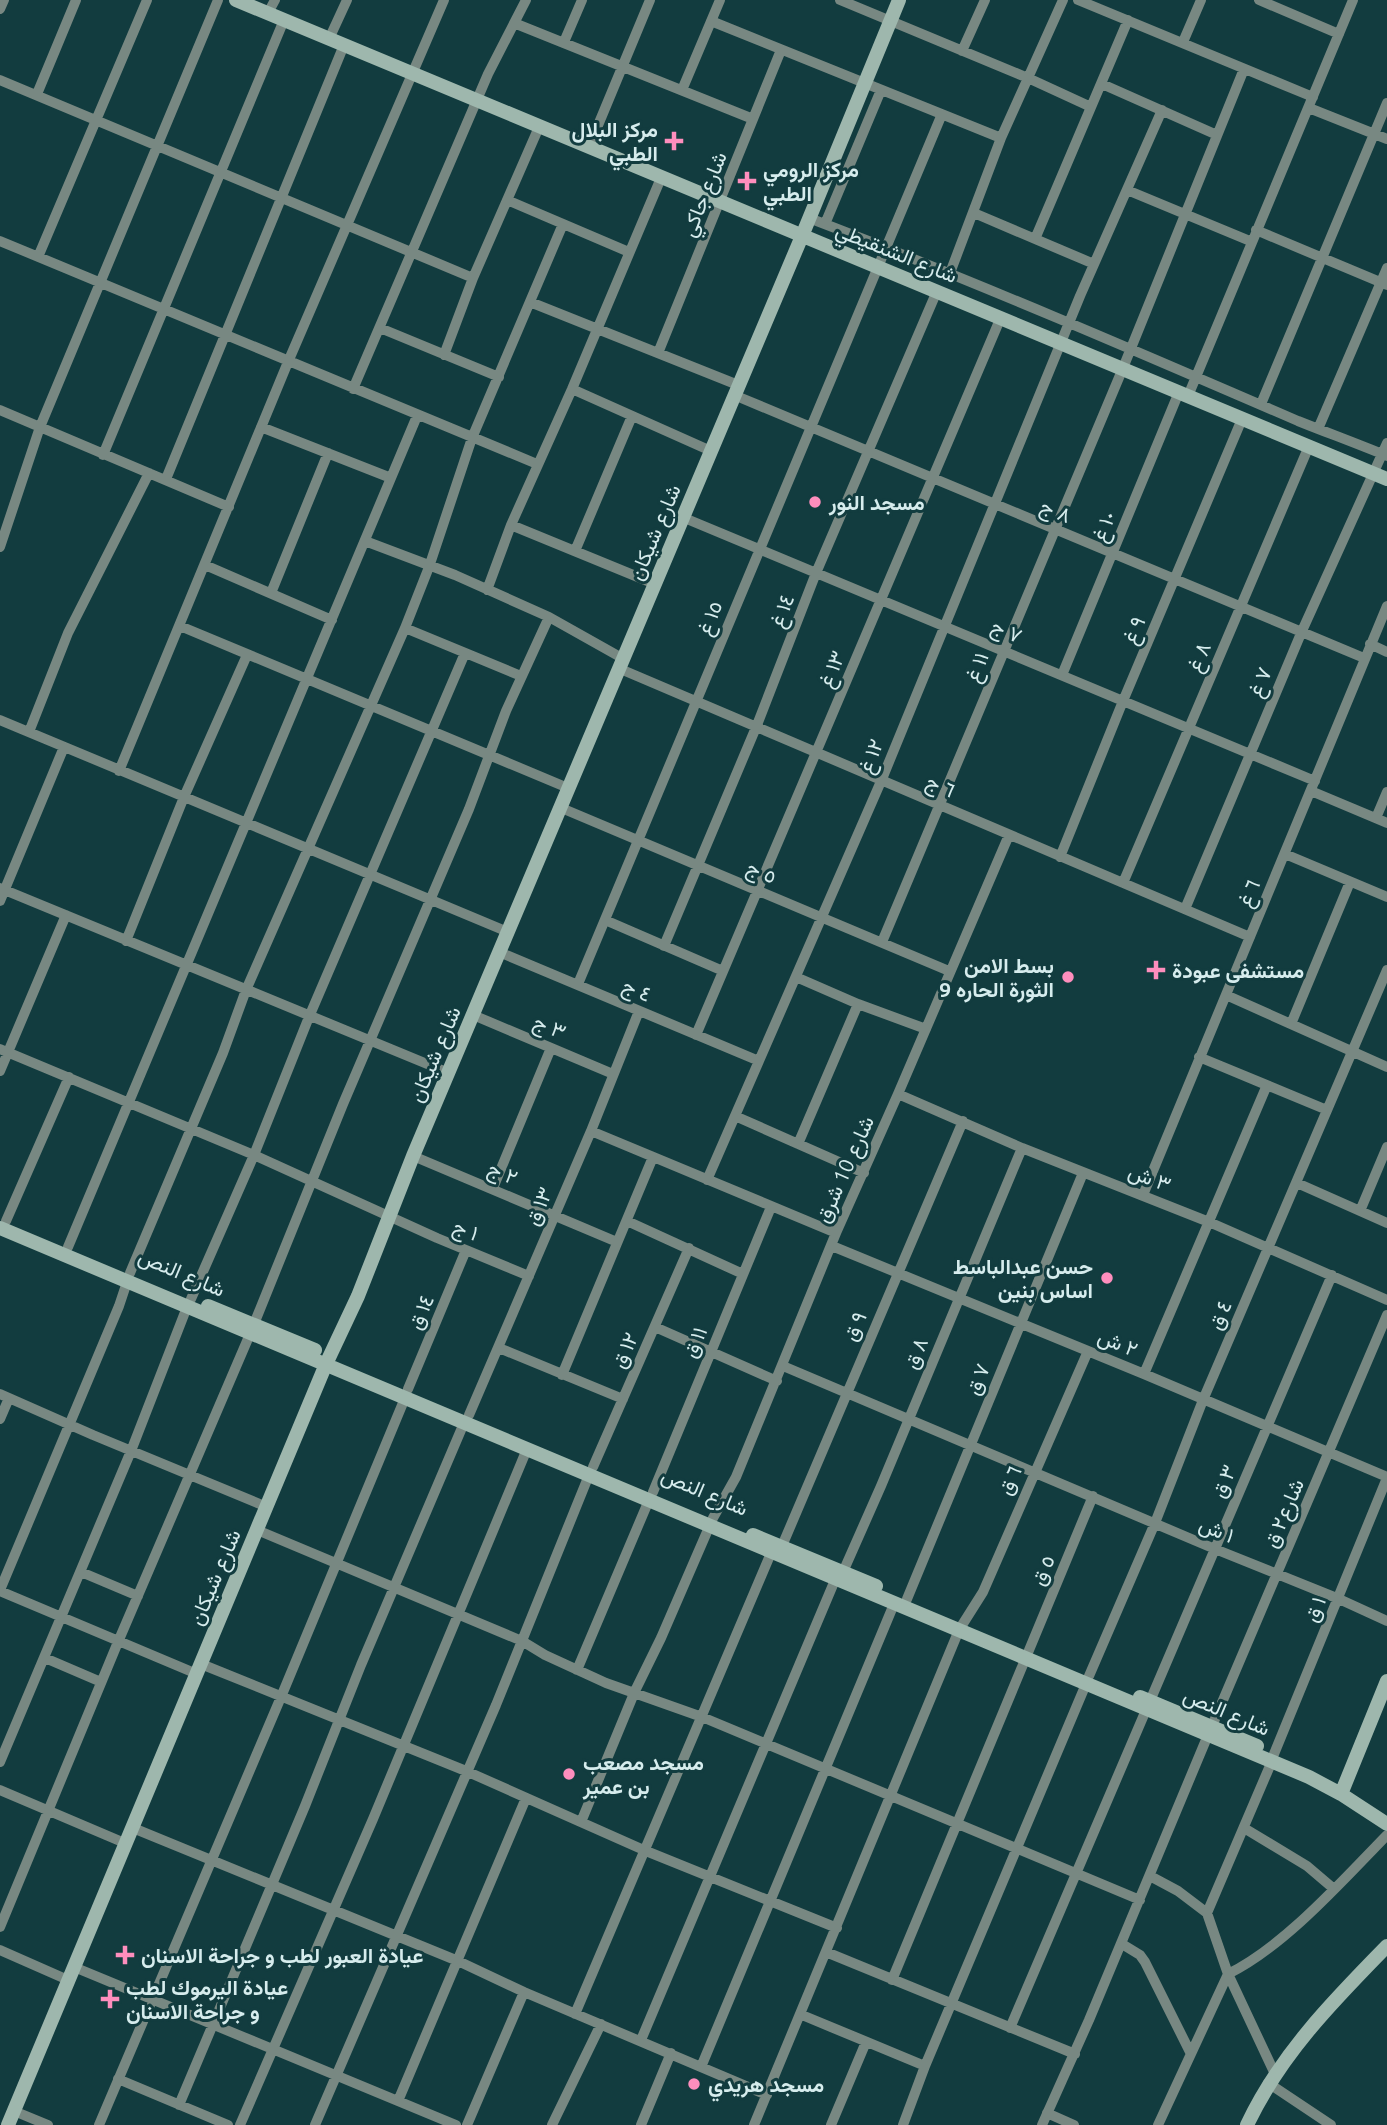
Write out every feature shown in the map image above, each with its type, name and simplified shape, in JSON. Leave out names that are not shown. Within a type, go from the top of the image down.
[{"type":"street","points":[[0,9],[4,0]]},
{"type":"street","points":[[37,94],[76,0]]},
{"type":"street","points":[[38,257],[147,0]]},
{"type":"street","points":[[0,547],[40,428],[218,0]]},
{"type":"street","name":"شارع الشنقيطي","points":[[236,0],[271,7],[284,20],[1387,480]]},
{"type":"street","points":[[329,39],[347,0]]},
{"type":"street","points":[[119,771],[288,362],[444,0]]},
{"type":"street","points":[[353,389],[476,101],[526,0]]},
{"type":"street","points":[[564,42],[582,0]]},
{"type":"street","points":[[589,148],[649,0]]},
{"type":"street","points":[[682,90],[720,0]]},
{"type":"street","points":[[840,0],[1091,107]]},
{"type":"street","name":"شارع شيكان","points":[[8,2119],[127,1844],[328,1360],[358,1296],[413,1156],[899,0]]},
{"type":"street","points":[[962,51],[985,0]]},
{"type":"street","points":[[950,273],[1001,138],[1063,0]]},
{"type":"street","points":[[1078,0],[1244,69],[1387,139]]},
{"type":"street","points":[[1183,42],[1201,0]]},
{"type":"street","points":[[1259,0],[1276,3],[1339,34]]},
{"type":"street","name":"١٠ غ","points":[[1062,675],[1183,394],[1195,375],[1353,0]]},
{"type":"street","points":[[103,454],[284,20]]},
{"type":"street","points":[[1035,239],[1128,20]]},
{"type":"street","points":[[711,21],[1001,138]]},
{"type":"street","points":[[514,23],[754,119]]},
{"type":"street","points":[[166,480],[344,45]]},
{"type":"street","name":"شارع جاكي","points":[[658,353],[781,50]]},
{"type":"street","name":"١١ غ","points":[[882,942],[1123,368],[1244,69]]},
{"type":"street","points":[[0,80],[473,278]]},
{"type":"street","points":[[1102,84],[1217,135]]},
{"type":"street","points":[[825,224],[881,90]]},
{"type":"street","points":[[1261,404],[1387,103]]},
{"type":"street","name":"١٢ غ","points":[[707,1180],[881,779],[1068,323],[1162,110]]},
{"type":"street","name":"١٥ غ","points":[[578,984],[942,114]]},
{"type":"street","points":[[444,355],[473,278],[538,127]]},
{"type":"street","points":[[487,590],[511,525],[661,178]]},
{"type":"street","points":[[1127,190],[1250,241]]},
{"type":"street","points":[[507,200],[629,252]]},
{"type":"street","points":[[974,213],[1094,264]]},
{"type":"street","points":[[809,218],[950,273],[1385,455]]},
{"type":"street","points":[[563,224],[472,438],[429,567],[405,628],[246,990],[223,1053],[0,1590],[118,1642],[281,1697],[340,1720],[466,1771],[646,1851],[837,1928]]},
{"type":"street","points":[[1256,230],[1384,283]]},
{"type":"street","points":[[0,241],[537,464]]},
{"type":"street","points":[[1318,429],[1384,283],[1387,268]]},
{"type":"street","name":"١٤ غ","points":[[664,946],[757,725],[816,573],[937,291]]},
{"type":"street","name":"٨ ج","points":[[530,302],[658,353],[810,428],[1364,658]]},
{"type":"street","name":"١٣ غ","points":[[696,1035],[1001,317]]},
{"type":"street","points":[[380,328],[499,377]]},
{"type":"street","points":[[572,389],[711,451]]},
{"type":"street","points":[[0,410],[229,507]]},
{"type":"street","points":[[68,1247],[417,416]]},
{"type":"street","points":[[575,551],[632,416]]},
{"type":"street","name":"٩ غ","points":[[1060,856],[1242,419]]},
{"type":"street","points":[[1292,440],[1300,421]]},
{"type":"street","points":[[261,427],[391,478]]},
{"type":"street","name":"٧ غ","points":[[1185,909],[1302,631],[1373,474],[1385,455],[1387,443]]},
{"type":"street","name":"٨ غ","points":[[1123,883],[1309,446]]},
{"type":"street","points":[[271,593],[328,453]]},
{"type":"street","points":[[29,732],[68,633],[149,473]]},
{"type":"street","name":"٧ ج","points":[[682,517],[1249,754],[1387,823]]},
{"type":"street","points":[[511,525],[655,584]]},
{"type":"street","name":"٦ ج","points":[[365,541],[549,617],[620,663],[697,701],[1250,937]]},
{"type":"street","points":[[205,565],[332,620]]},
{"type":"street","name":"٦ غ","points":[[1143,1195],[1387,606]]},
{"type":"street","points":[[0,1927],[549,617]]},
{"type":"street","points":[[180,626],[568,788]]},
{"type":"street","points":[[405,628],[522,676]]},
{"type":"street","points":[[1370,644],[1387,652]]},
{"type":"street","points":[[0,1762],[131,1451],[189,1303],[465,653]]},
{"type":"street","points":[[126,941],[184,797],[247,655]]},
{"type":"street","points":[[0,720],[508,932]]},
{"type":"street","points":[[0,901],[2,889],[64,747]]},
{"type":"street","points":[[1377,818],[1387,792]]},
{"type":"street","name":"٥ ج","points":[[559,807],[949,971]]},
{"type":"street","name":"شارع 10 شرق","points":[[581,1822],[635,1691],[711,1522],[736,1476],[836,1233],[1009,835]]},
{"type":"street","points":[[1285,854],[1387,898]]},
{"type":"street","points":[[1291,1024],[1350,882]]},
{"type":"street","points":[[2,889],[449,1073]]},
{"type":"street","points":[[0,1071],[4,1050],[66,915]]},
{"type":"street","points":[[605,920],[723,971]]},
{"type":"street","name":"٤ ج","points":[[499,952],[759,1061]]},
{"type":"street","name":"٤ ق","points":[[903,2125],[1016,1848],[1155,1523],[1203,1400],[1387,970]]},
{"type":"street","points":[[796,977],[926,1029]]},
{"type":"street","points":[[1226,995],[1387,1067]]},
{"type":"street","points":[[799,1144],[858,1004]]},
{"type":"street","name":"١٣ ق","points":[[179,2105],[394,1588],[484,1377],[499,1348],[639,1011]]},
{"type":"street","name":"٣ ج","points":[[473,1016],[612,1074]]},
{"type":"street","points":[[493,1188],[551,1048]]},
{"type":"street","name":"١ ج","points":[[4,1050],[254,1154],[529,1276]]},
{"type":"street","points":[[1199,1057],[1327,1110]]},
{"type":"street","points":[[2,1227],[69,1077]]},
{"type":"street","points":[[1144,1374],[1267,1085]]},
{"type":"street","name":"٣ ش","points":[[898,1094],[1022,1148],[1209,1222],[1387,1300]]},
{"type":"street","points":[[735,1116],[864,1173]]},
{"type":"street","name":"٩ ق","points":[[575,2014],[963,1121]]},
{"type":"street","points":[[590,1131],[836,1233]]},
{"type":"street","points":[[1360,1211],[1387,1147]]},
{"type":"street","name":"٨ ق","points":[[641,2040],[1022,1148]]},
{"type":"street","name":"٢ ج","points":[[413,1156],[617,1242]]},
{"type":"street","points":[[562,1375],[653,1157]]},
{"type":"street","name":"٧ ق","points":[[701,2067],[826,1769],[971,1445],[1083,1173]]},
{"type":"street","points":[[1297,1183],[1387,1223]]},
{"type":"street","name":"١١ ق","points":[[577,1670],[771,1207]]},
{"type":"street","points":[[627,1221],[743,1274]]},
{"type":"street","name":"شارع النص","points":[[2,1227],[68,1247],[129,1277]]},
{"type":"street","name":"شارع النص","points":[[2,1227],[129,1277],[1273,1757],[1387,1814]]},
{"type":"street","name":"٢ ش","points":[[832,1246],[1088,1350],[1387,1478]]},
{"type":"street","name":"١٢ ق","points":[[315,2125],[522,1641],[591,1471],[689,1248]]},
{"type":"street","name":"١٤ ق","points":[[99,2125],[281,1697],[466,1250]]},
{"type":"street","name":"٣ ق","points":[[1010,2028],[1332,1275]]},
{"type":"street","name":"شارع٢ ق","points":[[1042,2125],[1122,1944],[1387,1315]]},
{"type":"street","points":[[655,1327],[777,1381]]},
{"type":"street","points":[[499,1348],[623,1399]]},
{"type":"street","name":"٦ ق","points":[[754,2125],[962,1627],[983,1592],[1088,1350]]},
{"type":"street","name":"١ ش","points":[[783,1366],[846,1395],[1387,1621]]},
{"type":"street","points":[[0,1419],[5,1396],[267,1507]]},
{"type":"street","name":"شارع النص","points":[[467,1419],[527,1448],[591,1471]]},
{"type":"street","points":[[240,2125],[403,1747],[527,1448]]},
{"type":"street","name":"١ ق","points":[[1207,1913],[1387,1478]]},
{"type":"street","name":"٥ ق","points":[[891,1980],[1093,1496]]},
{"type":"street","points":[[257,1530],[522,1641],[606,1683],[635,1691],[702,1717],[1140,1899]]},
{"type":"street","points":[[81,1572],[138,1596]]},
{"type":"street","points":[[45,1658],[101,1682]]},
{"type":"street","points":[[1342,1790],[1386,1687]]},
{"type":"street","name":"شارع النص","points":[[1273,1757],[1326,1786],[1342,1790],[1387,1824]]},
{"type":"street","points":[[0,1790],[127,1844]]},
{"type":"street","points":[[398,2101],[526,1798]]},
{"type":"street","points":[[133,1828],[458,1961],[524,1992],[767,2095]]},
{"type":"street","points":[[1244,1828],[1307,1866],[1334,1889]]},
{"type":"street","points":[[1158,2125],[1228,1974],[1267,1950],[1334,1889],[1387,1835]]},
{"type":"street","points":[[1150,1876],[1178,1891],[1207,1913],[1228,1974],[1272,2078],[1332,2125]]},
{"type":"street","points":[[1122,1944],[1140,1955],[1145,1962],[1190,2052]]},
{"type":"street","points":[[1247,2125],[1272,2078],[1298,2041],[1387,1946]]},
{"type":"street","points":[[0,1950],[152,1999],[456,2125]]},
{"type":"street","points":[[826,1952],[1075,2054]]},
{"type":"street","points":[[467,2125],[524,1992]]},
{"type":"street","points":[[802,2015],[925,2066]]},
{"type":"street","points":[[552,2125],[601,2024]]},
{"type":"street","points":[[831,2125],[866,2042]]},
{"type":"street","points":[[641,2125],[671,2053]]},
{"type":"street","points":[[118,2079],[228,2125]]},
{"type":"street","points":[[1047,2113],[1074,2125]]},
{"type":"street","points":[[8,2119],[47,2125]]},
{"type":"place","name":"مركز البلال الطبي","points":[[674,141]]},
{"type":"place","name":"مركز الرومي الطبي","points":[[747,181]]},
{"type":"place","name":"مسجد النور","points":[[815,502]]},
{"type":"place","name":"مستشفى عبودة","points":[[1156,970]]},
{"type":"place","name":"بسط الامن الثورة الحاره 9","points":[[1068,977]]},
{"type":"place","name":"حسن عبدالباسط اساس بنين","points":[[1107,1278]]},
{"type":"place","name":"مسجد مصعب بن عمير","points":[[569,1774]]},
{"type":"place","name":"عيادة العبور لطب و جراحة الاسنان","points":[[125,1955]]},
{"type":"place","name":"عيادة اليرموك لطب و جراحة الاسنان","points":[[110,1999]]},
{"type":"place","name":"مسجد هريدي","points":[[694,2084]]}]
